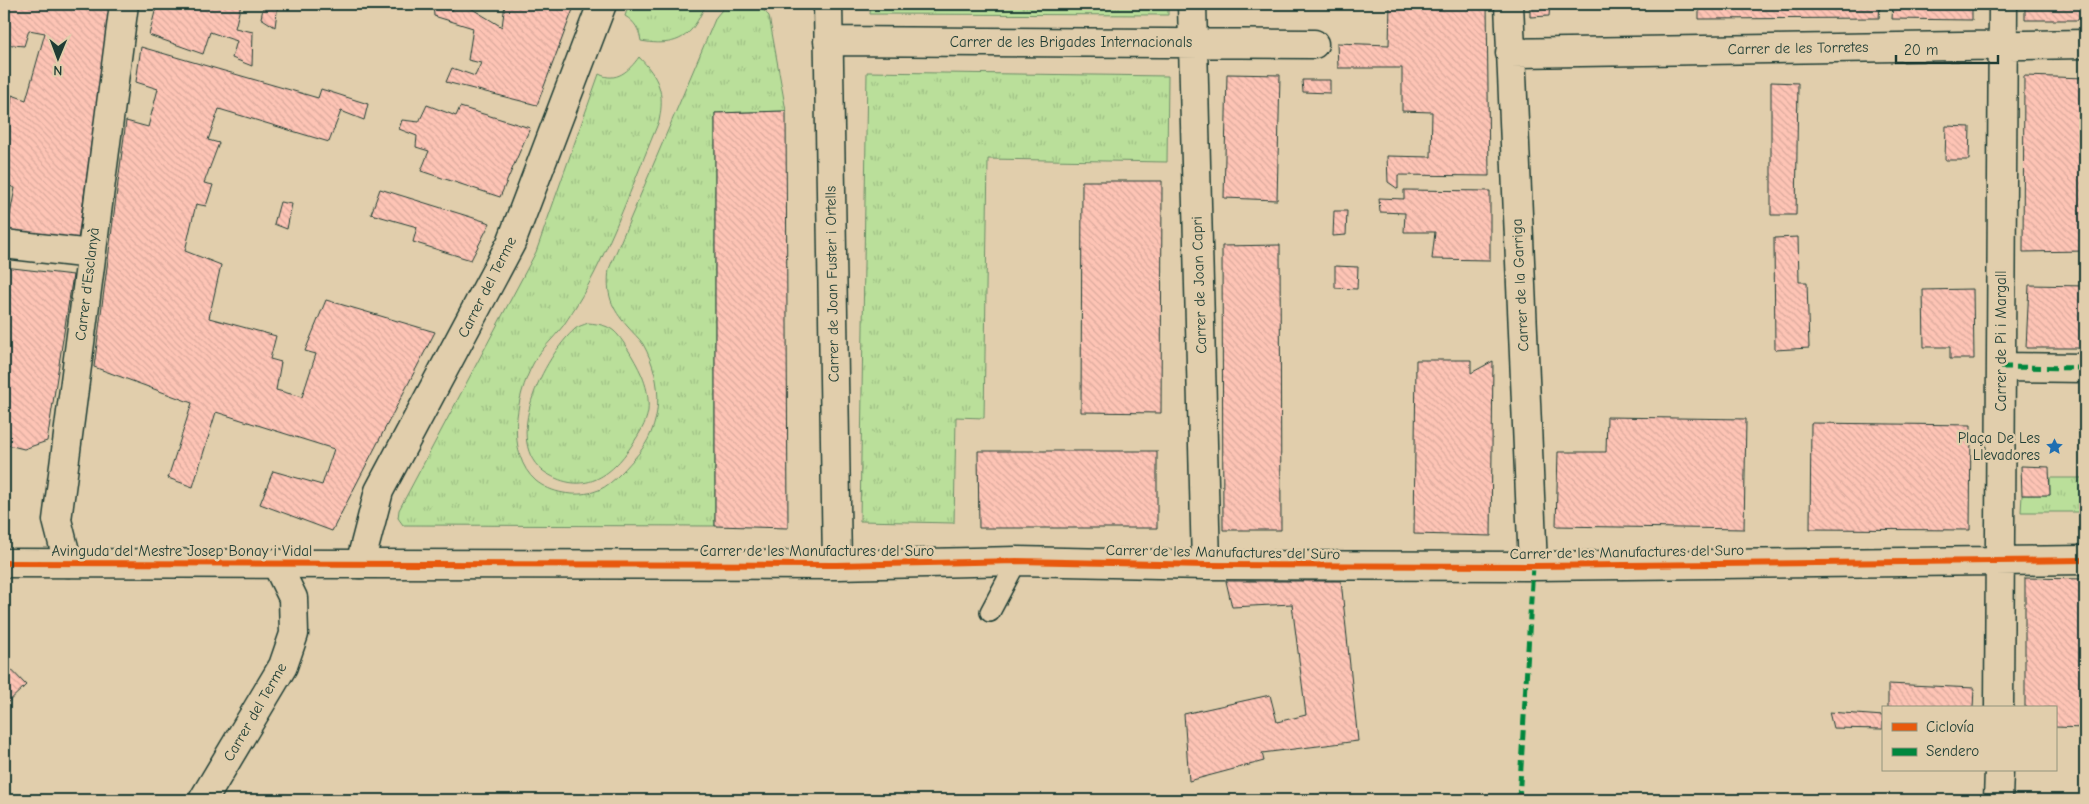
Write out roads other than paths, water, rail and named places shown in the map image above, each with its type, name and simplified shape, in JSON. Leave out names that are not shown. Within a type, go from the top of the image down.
[{"type":"street","name":"Carrer d'Esclanyà","points":[[68,563],[57,520],[124,4]]},
{"type":"street","name":"Carrer del Terme","points":[[360,564],[379,491],[511,243],[602,4]]},
{"type":"street","name":"Carrer de Joan Fuster i Ortells","points":[[828,4],[837,565]]},
{"type":"street","name":"Carrer de Joan Capri","points":[[1192,4],[1206,565]]},
{"type":"street","name":"Carrer de la Garriga","points":[[1509,4],[1533,566]]},
{"type":"street","name":"Carrer de Pi i Margall","points":[[2000,706],[2003,4]]},
{"type":"street","name":"Carrer de les Brigades Internacionals","points":[[828,41],[1314,44]]},
{"type":"street","name":"Carrer de les Torretes","points":[[1510,53],[2085,44]]},
{"type":"street","points":[[4,244],[91,254]]},
{"type":"street","points":[[2001,367],[2085,368]]},
{"type":"street","name":"Carrer de les Manufactures del Suro","points":[[360,564],[837,565],[1017,561],[1206,565],[1533,566],[2085,560]]},
{"type":"street","name":"Avinguda del Mestre Josep Bonay i Vidal","points":[[4,563],[360,564]]},
{"type":"street","name":"Carrer del Terme","points":[[203,800],[283,666],[294,634],[293,598],[276,563]]},
{"type":"street","points":[[1998,800],[1999,772]]},
{"type":"lane","points":[[990,612],[1017,561]]},
{"type":"place","name":"Plaça De Les Llevadores","points":[[2054,447]]}]
